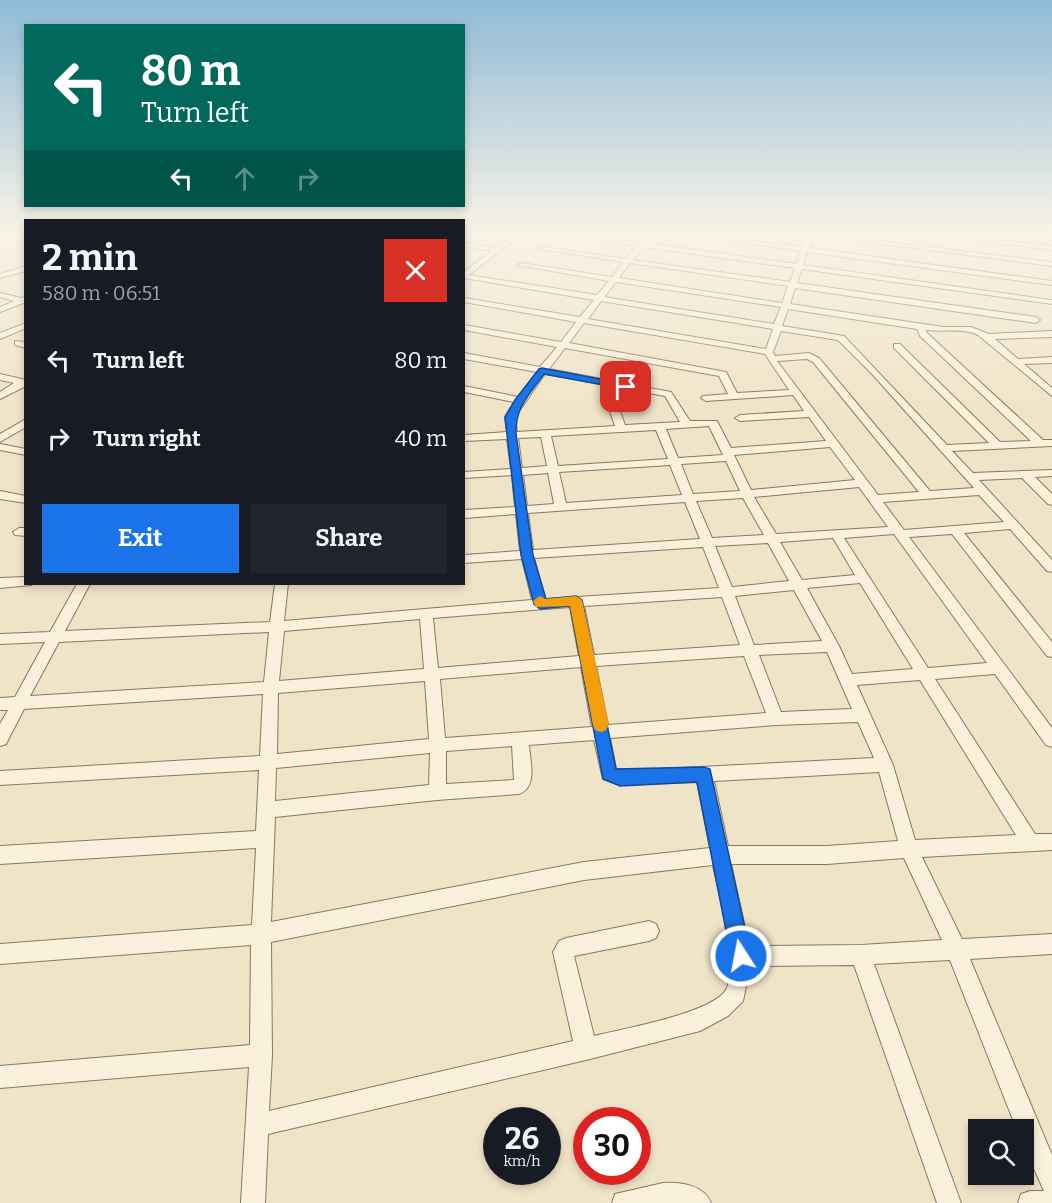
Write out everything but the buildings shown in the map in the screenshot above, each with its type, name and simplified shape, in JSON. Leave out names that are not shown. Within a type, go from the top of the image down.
[{"type":"street","points":[[558,291],[841,338],[876,373],[1052,568]]},
{"type":"street","points":[[540,604],[527,555],[510,417],[520,400],[605,291]]},
{"type":"street","points":[[693,291],[943,330],[955,327],[977,329],[1050,390]]},
{"type":"street","points":[[770,355],[790,291]]},
{"type":"street","points":[[832,291],[1036,320]]},
{"type":"street","points":[[953,291],[955,327]]},
{"type":"street","points":[[975,291],[1052,302]]},
{"type":"street","points":[[0,295],[23,300]]},
{"type":"street","points":[[0,310],[23,300]]},
{"type":"street","points":[[465,300],[770,355],[809,356],[816,360],[927,495]]},
{"type":"street","points":[[0,336],[24,326]]},
{"type":"street","points":[[921,326],[923,333],[1046,443]]},
{"type":"street","points":[[465,327],[723,374],[734,396]]},
{"type":"street","points":[[987,337],[1052,334]]},
{"type":"street","points":[[897,346],[997,446]]},
{"type":"street","points":[[770,355],[1052,740]]},
{"type":"street","points":[[465,356],[668,394],[687,425]]},
{"type":"street","points":[[1016,362],[1052,360]]},
{"type":"street","points":[[0,377],[24,383]]},
{"type":"street","points":[[0,396],[24,383]]},
{"type":"street","points":[[465,389],[520,400]]},
{"type":"street","points":[[706,398],[797,392]]},
{"type":"street","points":[[611,400],[621,428]]},
{"type":"street","points":[[740,418],[813,414]]},
{"type":"street","points":[[0,439],[24,423]]},
{"type":"street","points":[[465,438],[713,423],[747,495],[832,646],[848,680],[885,765],[909,849],[957,951],[1023,1117],[1052,1182]]},
{"type":"street","points":[[660,426],[673,462],[690,498],[706,544],[751,649],[776,719]]},
{"type":"street","points":[[545,433],[561,507]]},
{"type":"street","points":[[465,475],[673,462],[835,443]]},
{"type":"street","points":[[944,448],[1046,443]]},
{"type":"street","points":[[0,447],[24,452]]},
{"type":"street","points":[[970,477],[1052,473]]},
{"type":"street","points":[[1025,474],[1052,501]]},
{"type":"street","points":[[465,514],[747,495],[864,483]]},
{"type":"street","points":[[877,499],[982,491]]},
{"type":"street","points":[[0,495],[24,500]]},
{"type":"street","points":[[465,559],[836,534],[955,530],[1012,525]]},
{"type":"street","points":[[955,530],[1052,652]]},
{"type":"street","points":[[836,534],[1031,844]]},
{"type":"street","points":[[0,639],[275,627],[576,600],[727,592],[865,578]]},
{"type":"street","points":[[0,583],[24,582]]},
{"type":"street","points":[[0,738],[81,585]]},
{"type":"street","points":[[245,1203],[253,1203],[261,1055],[261,934],[270,762],[271,690],[280,585]]},
{"type":"street","points":[[576,600],[602,731],[606,768],[614,777],[885,765]]},
{"type":"street","points":[[426,613],[438,745],[437,792]]},
{"type":"street","points":[[0,704],[271,690],[588,660],[832,646]]},
{"type":"street","points":[[848,680],[999,668]]},
{"type":"street","points":[[0,778],[270,762],[602,731],[862,715]]},
{"type":"street","points":[[267,810],[437,792],[519,787],[523,782],[520,738]]},
{"type":"street","points":[[257,1125],[586,1049],[700,1020],[721,1009],[736,994],[741,956],[704,774]]},
{"type":"street","points":[[0,855],[265,839]]},
{"type":"street","points":[[0,954],[261,934],[584,871],[721,855],[827,855],[1052,842]]},
{"type":"street","points":[[586,1049],[563,952],[572,946],[649,931]]},
{"type":"street","points":[[741,956],[861,955],[1052,944]]},
{"type":"street","points":[[861,955],[949,1203]]},
{"type":"street","points":[[0,1077],[261,1055]]},
{"type":"street","points":[[624,1203],[674,1194],[689,1195],[699,1203]]},
{"type":"street","points":[[1030,1203],[1052,1203]]},
{"type":"slow traffic","points":[[540,601],[540,604],[576,600],[601,725]]},
{"type":"route","points":[[626,387],[542,371],[520,400],[510,417],[527,555],[540,604],[576,600],[602,731],[606,768],[609,774],[620,778],[704,774],[741,956]]}]
